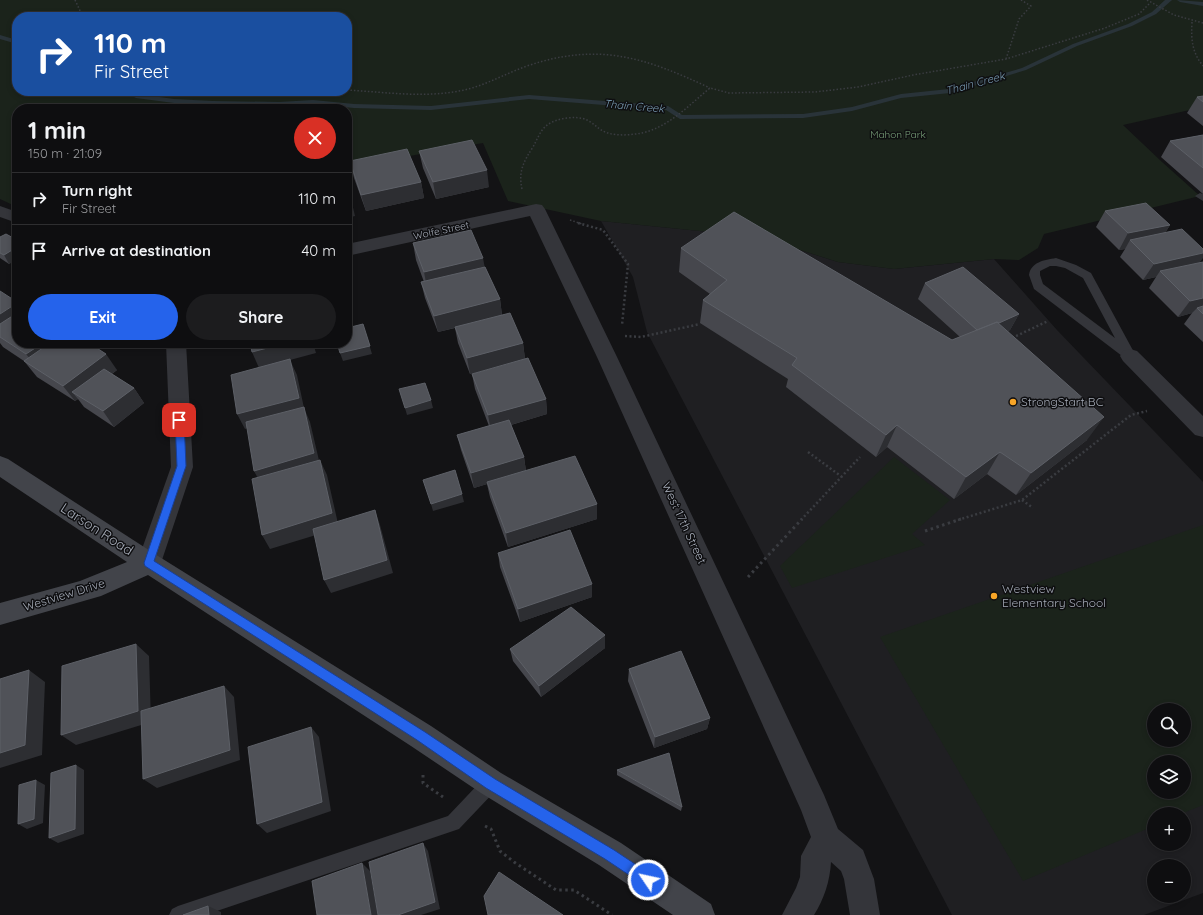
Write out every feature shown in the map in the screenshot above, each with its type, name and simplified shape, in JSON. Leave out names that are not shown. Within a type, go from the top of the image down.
[{"type":"main road","name":"Larson Road","points":[[0,465],[149,563],[421,736],[491,783],[610,854],[700,915]]},
{"type":"main road","name":"Westview Drive","points":[[0,614],[80,592],[149,563]]},
{"type":"street","name":"Wolfe Street","points":[[352,249],[536,209]]},
{"type":"street","name":"West 17th Street","points":[[536,209],[607,357],[828,839],[852,861],[859,879],[865,915]]},
{"type":"street","points":[[0,211],[12,216]]},
{"type":"street","points":[[149,563],[182,466],[176,348]]},
{"type":"street","points":[[1130,356],[1203,429]]},
{"type":"street","points":[[797,915],[808,897],[815,877],[816,856],[828,839]]},
{"type":"lane","points":[[1046,263],[1062,264],[1078,269],[1087,276],[1130,356],[1038,286],[1034,278],[1034,272],[1038,266],[1046,263]]},
{"type":"lane","points":[[178,915],[453,823],[491,783]]},
{"type":"path","points":[[75,0],[81,12]]},
{"type":"path","points":[[1006,59],[1019,19],[1030,6],[1021,0]]},
{"type":"path","points":[[1147,0],[1170,13],[1192,22],[1203,23]]},
{"type":"path","points":[[352,90],[429,94],[459,91],[478,86],[527,66],[559,56],[582,53],[609,53],[642,59],[677,72],[710,88],[728,93],[815,92],[858,87],[913,75],[1006,59],[1105,28],[1139,14],[1151,2]]},
{"type":"path","points":[[1192,22],[1191,46],[1195,57],[1203,66]]},
{"type":"path","points":[[521,165],[546,126],[558,120],[584,118],[597,128],[618,134],[643,132],[670,120],[710,88]]},
{"type":"path","points":[[536,209],[603,230],[628,264],[622,328]]},
{"type":"path","points":[[1007,341],[1050,320]]},
{"type":"path","points":[[621,336],[641,337],[700,324]]},
{"type":"path","points":[[925,531],[1022,500],[1131,415],[1152,410]]},
{"type":"path","points":[[808,452],[842,477]]},
{"type":"path","points":[[748,576],[860,457]]},
{"type":"path","points":[[1022,500],[1034,508]]},
{"type":"path","points":[[491,829],[500,851],[514,862],[556,890],[574,890],[612,915]]},
{"type":"shaded area","name":"Westview Elementary School","points":[[601,221],[710,232],[778,243],[838,262],[894,269],[994,259],[1057,330],[1203,482],[1203,893],[1191,897],[1191,859],[1147,859],[1147,903],[1176,903],[1144,915],[952,915],[647,332],[633,277]]},
{"type":"green space","name":"Mahon Park","points":[[0,0],[1203,0],[1203,107],[1123,125],[1200,196],[1044,234],[1038,248],[1019,260],[994,259],[894,269],[838,262],[778,243],[710,232],[601,221],[508,201],[483,143],[352,166],[352,104],[12,104],[12,205],[0,199]]},
{"type":"green space","points":[[894,457],[950,500],[912,534],[925,545],[792,588],[780,566]]},
{"type":"green space","points":[[1203,525],[1203,805],[1191,810],[1191,807],[1147,807],[1147,829],[1023,881],[880,637]]},
{"type":"building","points":[[1203,96],[1203,102],[1197,97]]},
{"type":"building","points":[[1203,135],[1203,168],[1170,141]]},
{"type":"building","points":[[472,140],[487,170],[433,182],[419,151]]},
{"type":"building","points":[[407,149],[421,182],[361,195],[352,167],[352,161]]},
{"type":"building","points":[[1146,203],[1170,225],[1128,233],[1105,211]]},
{"type":"building","points":[[734,212],[952,340],[997,322],[1104,417],[1031,473],[1000,452],[966,477],[897,425],[886,435],[792,365],[797,358],[703,300],[727,280],[681,248]]},
{"type":"building","points":[[1182,229],[1203,249],[1203,253],[1154,264],[1130,240]]},
{"type":"building","points":[[471,230],[483,258],[424,272],[413,243]]},
{"type":"building","points":[[6,234],[12,237],[12,250],[4,255],[0,253],[0,237]]},
{"type":"building","points":[[1203,262],[1203,298],[1190,301],[1160,271]]},
{"type":"building","points":[[485,267],[500,299],[434,316],[421,282]]},
{"type":"building","points":[[963,267],[1019,314],[999,323],[997,322],[977,330],[925,283]]},
{"type":"building","points":[[0,291],[12,299],[12,306],[0,314]]},
{"type":"building","points":[[1203,306],[1203,314],[1197,308]]},
{"type":"building","points":[[510,313],[523,343],[467,358],[455,327]]},
{"type":"building","points":[[12,316],[12,345],[0,337],[0,324]]},
{"type":"building","points":[[363,324],[370,346],[340,353],[338,348],[352,348],[352,327]]},
{"type":"building","points":[[17,348],[35,348],[26,354]]},
{"type":"building","points":[[43,348],[97,348],[106,354],[63,386],[24,361]]},
{"type":"building","points":[[251,348],[268,348],[252,352]]},
{"type":"building","points":[[528,358],[546,399],[488,415],[472,374]]},
{"type":"building","points":[[290,359],[299,398],[237,414],[231,375]]},
{"type":"building","points":[[104,369],[134,388],[103,411],[72,392]]},
{"type":"building","points":[[425,383],[431,400],[405,408],[399,389]]},
{"type":"building","points":[[304,407],[314,453],[254,471],[246,422]]},
{"type":"building","points":[[509,420],[524,457],[471,473],[457,435]]},
{"type":"building","points":[[575,456],[597,504],[506,533],[487,482]]},
{"type":"building","points":[[320,460],[332,513],[262,535],[252,479]]},
{"type":"building","points":[[455,470],[462,494],[431,504],[423,480]]},
{"type":"building","points":[[375,510],[387,560],[324,580],[313,529]]},
{"type":"building","points":[[570,530],[592,584],[518,609],[498,553]]},
{"type":"building","points":[[571,607],[605,635],[539,686],[510,649]]},
{"type":"building","points":[[136,644],[138,711],[61,735],[62,666]]},
{"type":"building","points":[[681,651],[710,718],[655,737],[629,669]]},
{"type":"building","points":[[29,670],[25,745],[0,753],[0,679]]},
{"type":"building","points":[[224,686],[230,750],[143,779],[141,711]]},
{"type":"building","points":[[311,727],[322,802],[257,824],[248,747]]},
{"type":"building","points":[[669,753],[682,807],[617,770]]},
{"type":"building","points":[[76,765],[75,829],[49,838],[51,773]]},
{"type":"building","points":[[36,780],[34,819],[18,824],[19,785]]},
{"type":"building","points":[[423,843],[435,902],[398,915],[378,915],[369,862]]},
{"type":"building","points":[[362,863],[371,915],[317,915],[312,881]]},
{"type":"building","points":[[499,872],[563,915],[488,915],[484,896]]},
{"type":"building","points":[[208,906],[209,915],[183,915]]},
{"type":"waterway","name":"Thain Creek","points":[[352,106],[431,108],[529,97],[668,108],[680,117],[803,116],[852,109],[901,96],[950,91],[1024,69],[1075,45],[1130,25],[1154,13],[1169,0]]},
{"type":"waterway","name":"Thain Creek","points":[[1180,0],[1203,4]]},
{"type":"waterway","name":"Thain Creek","points":[[0,37],[12,41]]},
{"type":"waterway","name":"Thain Creek","points":[[136,96],[174,101],[279,104]]},
{"type":"waterway","name":"Thain Creek","points":[[279,104],[313,102],[334,104]]},
{"type":"place","name":"StrongStart BC","points":[[1013,402]]},
{"type":"place","name":"Westview Elementary School","points":[[994,596]]},
{"type":"route","points":[[179,420],[182,466],[149,563],[196,591],[421,736],[491,783],[610,854],[648,880]]}]
